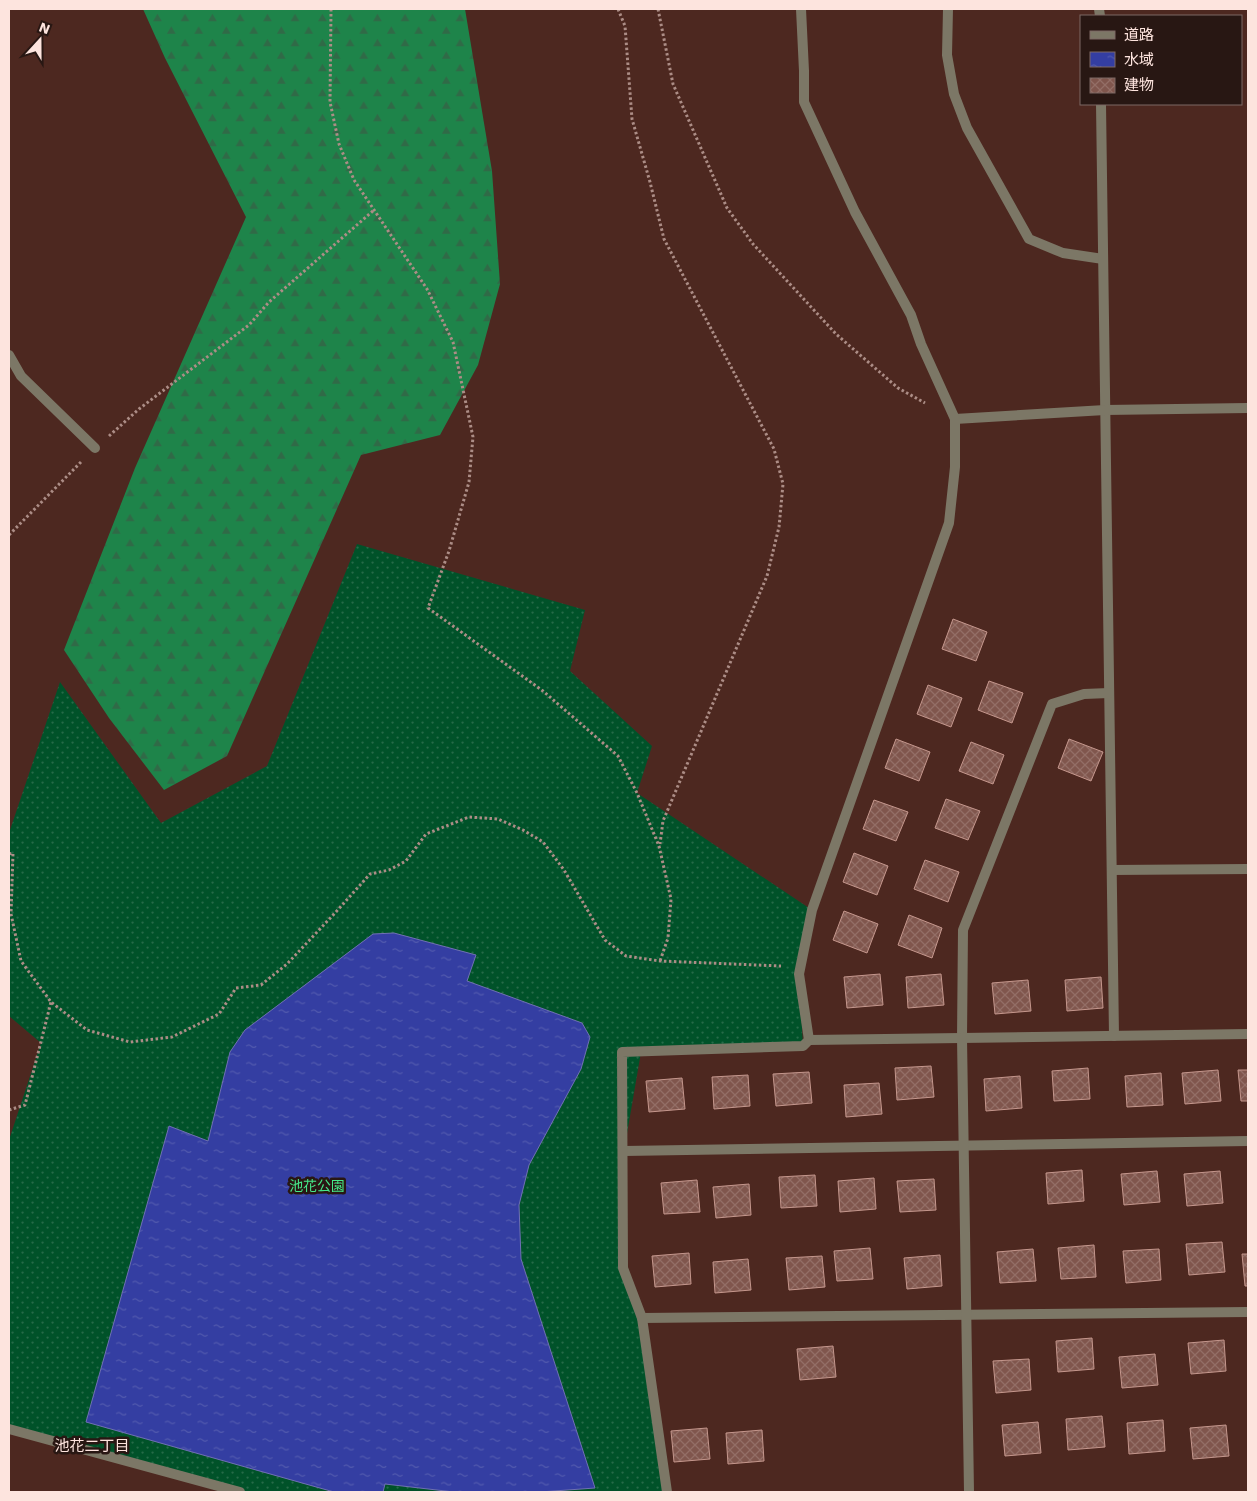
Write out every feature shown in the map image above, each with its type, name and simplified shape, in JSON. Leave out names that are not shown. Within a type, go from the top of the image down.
[{"type":"street","points":[[801,9],[804,102],[855,212],[911,314],[921,344],[955,419],[955,468],[950,523],[812,910],[799,974],[809,1040]]},
{"type":"street","points":[[948,9],[947,55],[954,94],[967,128],[1029,239],[1063,253],[1103,258]]},
{"type":"street","points":[[1101,105],[1114,1036]]},
{"type":"street","points":[[9,356],[21,376],[95,448]]},
{"type":"street","points":[[955,419],[1105,410],[1248,408]]},
{"type":"street","points":[[969,1492],[962,1038],[963,930],[1052,704],[1084,694],[1109,693]]},
{"type":"street","points":[[1112,870],[1248,869]]},
{"type":"street","points":[[667,1492],[642,1318],[623,1268],[624,1151],[622,1052],[803,1046],[809,1040],[1248,1034]]},
{"type":"street","points":[[624,1151],[1248,1141]]},
{"type":"street","points":[[642,1318],[1248,1312]]},
{"type":"street","points":[[9,1429],[240,1492]]},
{"type":"path","points":[[331,9],[330,102],[339,144],[354,180],[427,289],[453,342],[473,437],[469,482],[449,551],[428,608],[543,691],[618,756],[637,793],[659,846],[671,899],[668,938],[660,960]]},
{"type":"path","points":[[618,9],[625,26],[632,119],[664,239],[774,449],[783,484],[779,527],[767,576],[663,821],[659,846]]},
{"type":"path","points":[[658,9],[673,84],[727,208],[748,236],[836,334],[898,388],[955,419]]},
{"type":"path","points":[[9,535],[95,448],[139,409],[249,325],[269,302],[374,210]]},
{"type":"path","points":[[9,854],[13,854],[11,914],[21,961],[52,1002],[87,1030],[130,1042],[172,1037],[219,1014],[236,988],[261,985],[287,964],[370,874],[389,870],[406,861],[426,834],[469,817],[498,819],[523,830],[543,842],[564,870],[605,940],[626,956],[660,960],[800,967]]},
{"type":"path","points":[[9,1110],[25,1105],[52,1002]]},
{"type":"green space","points":[[143,9],[465,9],[492,171],[500,284],[478,365],[440,435],[361,455],[227,756],[164,790],[109,718],[64,650],[135,468],[246,217],[165,58]]},
{"type":"green space","name":"池花公園","points":[[357,544],[585,610],[570,671],[652,746],[637,793],[812,910],[799,974],[803,1046],[641,1052],[624,1151],[623,1268],[642,1318],[667,1492],[240,1492],[9,1429],[9,1140],[41,1043],[9,1016],[9,833],[60,682],[161,823],[267,766]]},
{"type":"water","points":[[394,933],[476,955],[467,981],[582,1023],[590,1037],[581,1069],[529,1165],[519,1205],[521,1259],[595,1488],[540,1492],[454,1492],[385,1484],[383,1492],[334,1492],[86,1422],[169,1126],[208,1141],[230,1052],[245,1030],[373,934]]},
{"type":"building","points":[[953,619],[987,632],[976,661],[942,649]]},
{"type":"building","points":[[989,681],[1023,693],[1012,723],[978,710]]},
{"type":"building","points":[[928,685],[962,698],[951,727],[917,714]]},
{"type":"building","points":[[896,739],[930,752],[919,781],[885,768]]},
{"type":"building","points":[[1069,739],[1103,752],[1091,781],[1058,768]]},
{"type":"building","points":[[971,742],[1004,755],[993,784],[959,771]]},
{"type":"building","points":[[946,799],[980,811],[968,840],[935,828]]},
{"type":"building","points":[[874,800],[908,812],[896,841],[863,829]]},
{"type":"building","points":[[854,853],[888,866],[877,895],[843,882]]},
{"type":"building","points":[[925,860],[959,872],[948,902],[914,889]]},
{"type":"building","points":[[844,911],[878,924],[867,953],[833,940]]},
{"type":"building","points":[[909,915],[942,928],[932,958],[898,945]]},
{"type":"building","points":[[880,974],[883,1005],[847,1008],[844,977]]},
{"type":"building","points":[[941,974],[944,1005],[908,1008],[906,977]]},
{"type":"building","points":[[1101,977],[1103,1008],[1067,1011],[1065,980]]},
{"type":"building","points":[[1028,980],[1031,1011],[995,1014],[992,983]]},
{"type":"building","points":[[931,1066],[934,1097],[897,1100],[895,1068]]},
{"type":"building","points":[[1088,1068],[1090,1099],[1054,1101],[1052,1071]]},
{"type":"building","points":[[1218,1070],[1221,1101],[1185,1104],[1182,1073]]},
{"type":"building","points":[[1238,1070],[1248,1070],[1248,1101],[1241,1101]]},
{"type":"building","points":[[809,1072],[812,1103],[776,1106],[773,1074]]},
{"type":"building","points":[[1161,1073],[1163,1105],[1127,1107],[1125,1076]]},
{"type":"building","points":[[748,1075],[750,1106],[714,1109],[712,1077]]},
{"type":"building","points":[[1020,1076],[1022,1108],[986,1111],[984,1079]]},
{"type":"building","points":[[682,1078],[685,1109],[649,1112],[646,1081]]},
{"type":"building","points":[[879,1083],[882,1114],[846,1117],[844,1085]]},
{"type":"building","points":[[1082,1170],[1084,1201],[1048,1204],[1046,1173]]},
{"type":"building","points":[[1157,1171],[1160,1202],[1124,1205],[1121,1174]]},
{"type":"building","points":[[1220,1171],[1223,1203],[1187,1206],[1184,1174]]},
{"type":"building","points":[[815,1175],[817,1206],[781,1208],[779,1177]]},
{"type":"building","points":[[874,1178],[876,1209],[840,1212],[838,1181]]},
{"type":"building","points":[[934,1179],[936,1210],[900,1212],[897,1181]]},
{"type":"building","points":[[697,1180],[700,1212],[664,1214],[661,1183]]},
{"type":"building","points":[[749,1184],[751,1215],[716,1218],[713,1187]]},
{"type":"building","points":[[1222,1242],[1225,1272],[1189,1275],[1186,1244]]},
{"type":"building","points":[[1094,1245],[1096,1277],[1061,1279],[1058,1248]]},
{"type":"building","points":[[870,1248],[873,1279],[837,1281],[834,1251]]},
{"type":"building","points":[[1033,1249],[1036,1281],[1000,1283],[997,1252]]},
{"type":"building","points":[[1159,1249],[1161,1280],[1126,1283],[1123,1251]]},
{"type":"building","points":[[689,1253],[691,1284],[655,1287],[652,1256]]},
{"type":"building","points":[[1242,1254],[1248,1254],[1248,1286],[1245,1286]]},
{"type":"building","points":[[940,1255],[942,1286],[907,1289],[904,1258]]},
{"type":"building","points":[[822,1256],[825,1287],[789,1290],[786,1258]]},
{"type":"building","points":[[748,1259],[751,1290],[715,1293],[713,1262]]},
{"type":"building","points":[[1092,1338],[1094,1369],[1058,1372],[1056,1341]]},
{"type":"building","points":[[1224,1340],[1226,1371],[1191,1374],[1188,1343]]},
{"type":"building","points":[[833,1346],[836,1377],[800,1380],[797,1349]]},
{"type":"building","points":[[1155,1354],[1158,1385],[1122,1388],[1119,1357]]},
{"type":"building","points":[[1029,1359],[1031,1390],[996,1393],[993,1361]]},
{"type":"building","points":[[1102,1416],[1105,1447],[1068,1450],[1066,1419]]},
{"type":"building","points":[[1163,1420],[1165,1451],[1129,1454],[1127,1423]]},
{"type":"building","points":[[1038,1422],[1041,1453],[1005,1456],[1002,1425]]},
{"type":"building","points":[[1226,1425],[1229,1456],[1193,1459],[1190,1428]]},
{"type":"building","points":[[707,1428],[710,1459],[674,1462],[671,1431]]},
{"type":"building","points":[[762,1430],[764,1461],[728,1464],[726,1433]]},
{"type":"district","name":"池花二丁目","points":[[92,1446]]}]
